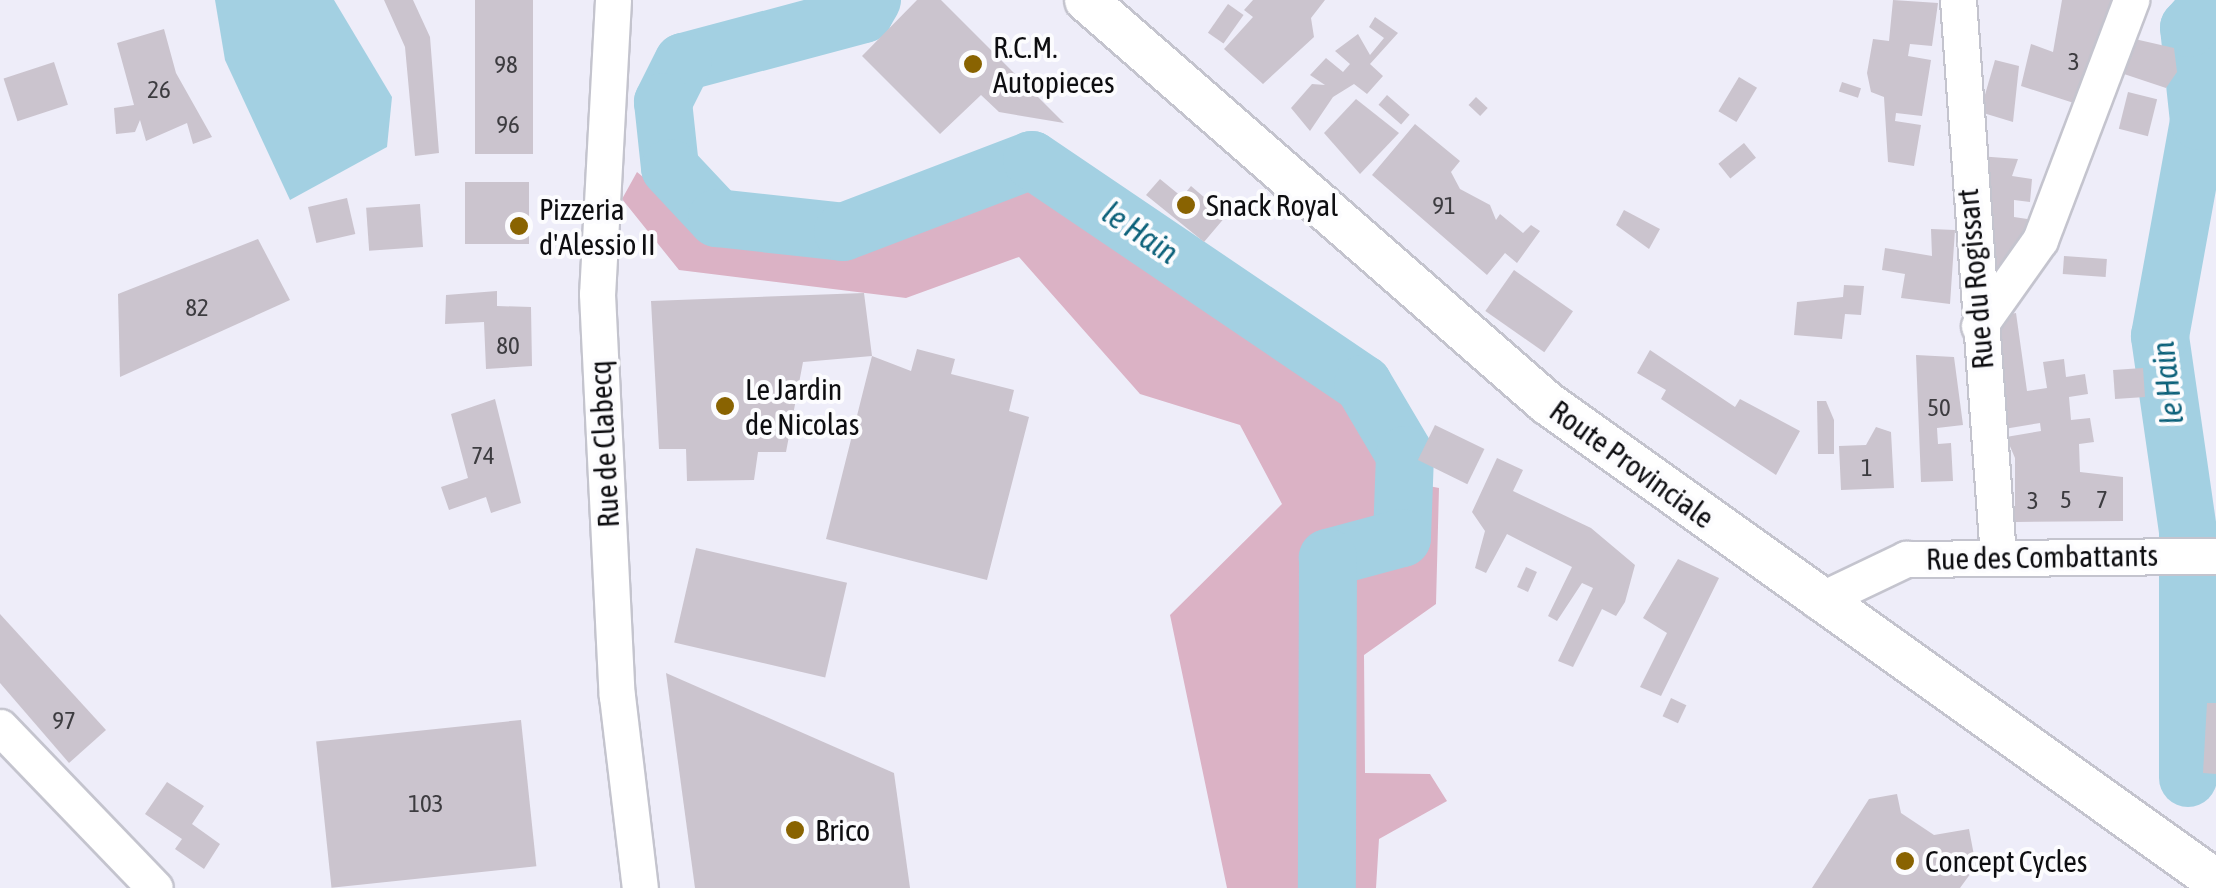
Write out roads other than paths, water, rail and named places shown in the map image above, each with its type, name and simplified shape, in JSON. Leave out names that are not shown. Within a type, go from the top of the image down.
[{"type":"main road","name":"Route Provinciale","points":[[1086,0],[1547,403],[1818,601],[2216,881]]},
{"type":"street","name":"Rue de Clabecq","points":[[614,0],[597,294],[617,696],[640,888]]},
{"type":"street","name":"Rue du Rogissart","points":[[1958,0],[1998,557]]},
{"type":"street","points":[[1979,326],[2040,240],[2131,0]]},
{"type":"street","name":"Rue des Combattants","points":[[1818,601],[1906,559],[2201,556]]},
{"type":"street","points":[[0,727],[154,888]]},
{"type":"water","points":[[215,0],[334,0],[392,97],[387,147],[290,200],[225,60]]},
{"type":"waterway","name":"le Hain","points":[[872,0],[864,14],[683,62],[663,102],[670,168],[717,218],[843,232],[1032,160],[1363,384],[1405,455],[1402,538],[1328,558],[1327,888]]},
{"type":"waterway","name":"le Hain","points":[[2188,778],[2188,531],[2160,336],[2199,121],[2189,28],[2213,0]]},
{"type":"place","name":"R.C.M. Autopieces","points":[[973,64]]},
{"type":"place","name":"Snack Royal","points":[[1186,205]]},
{"type":"place","name":"Pizzeria d'Alessio II","points":[[519,226]]},
{"type":"place","name":"Le Jardin de Nicolas","points":[[725,406]]},
{"type":"place","name":"Brico","points":[[795,830]]},
{"type":"place","name":"Concept Cycles","points":[[1905,861]]}]
